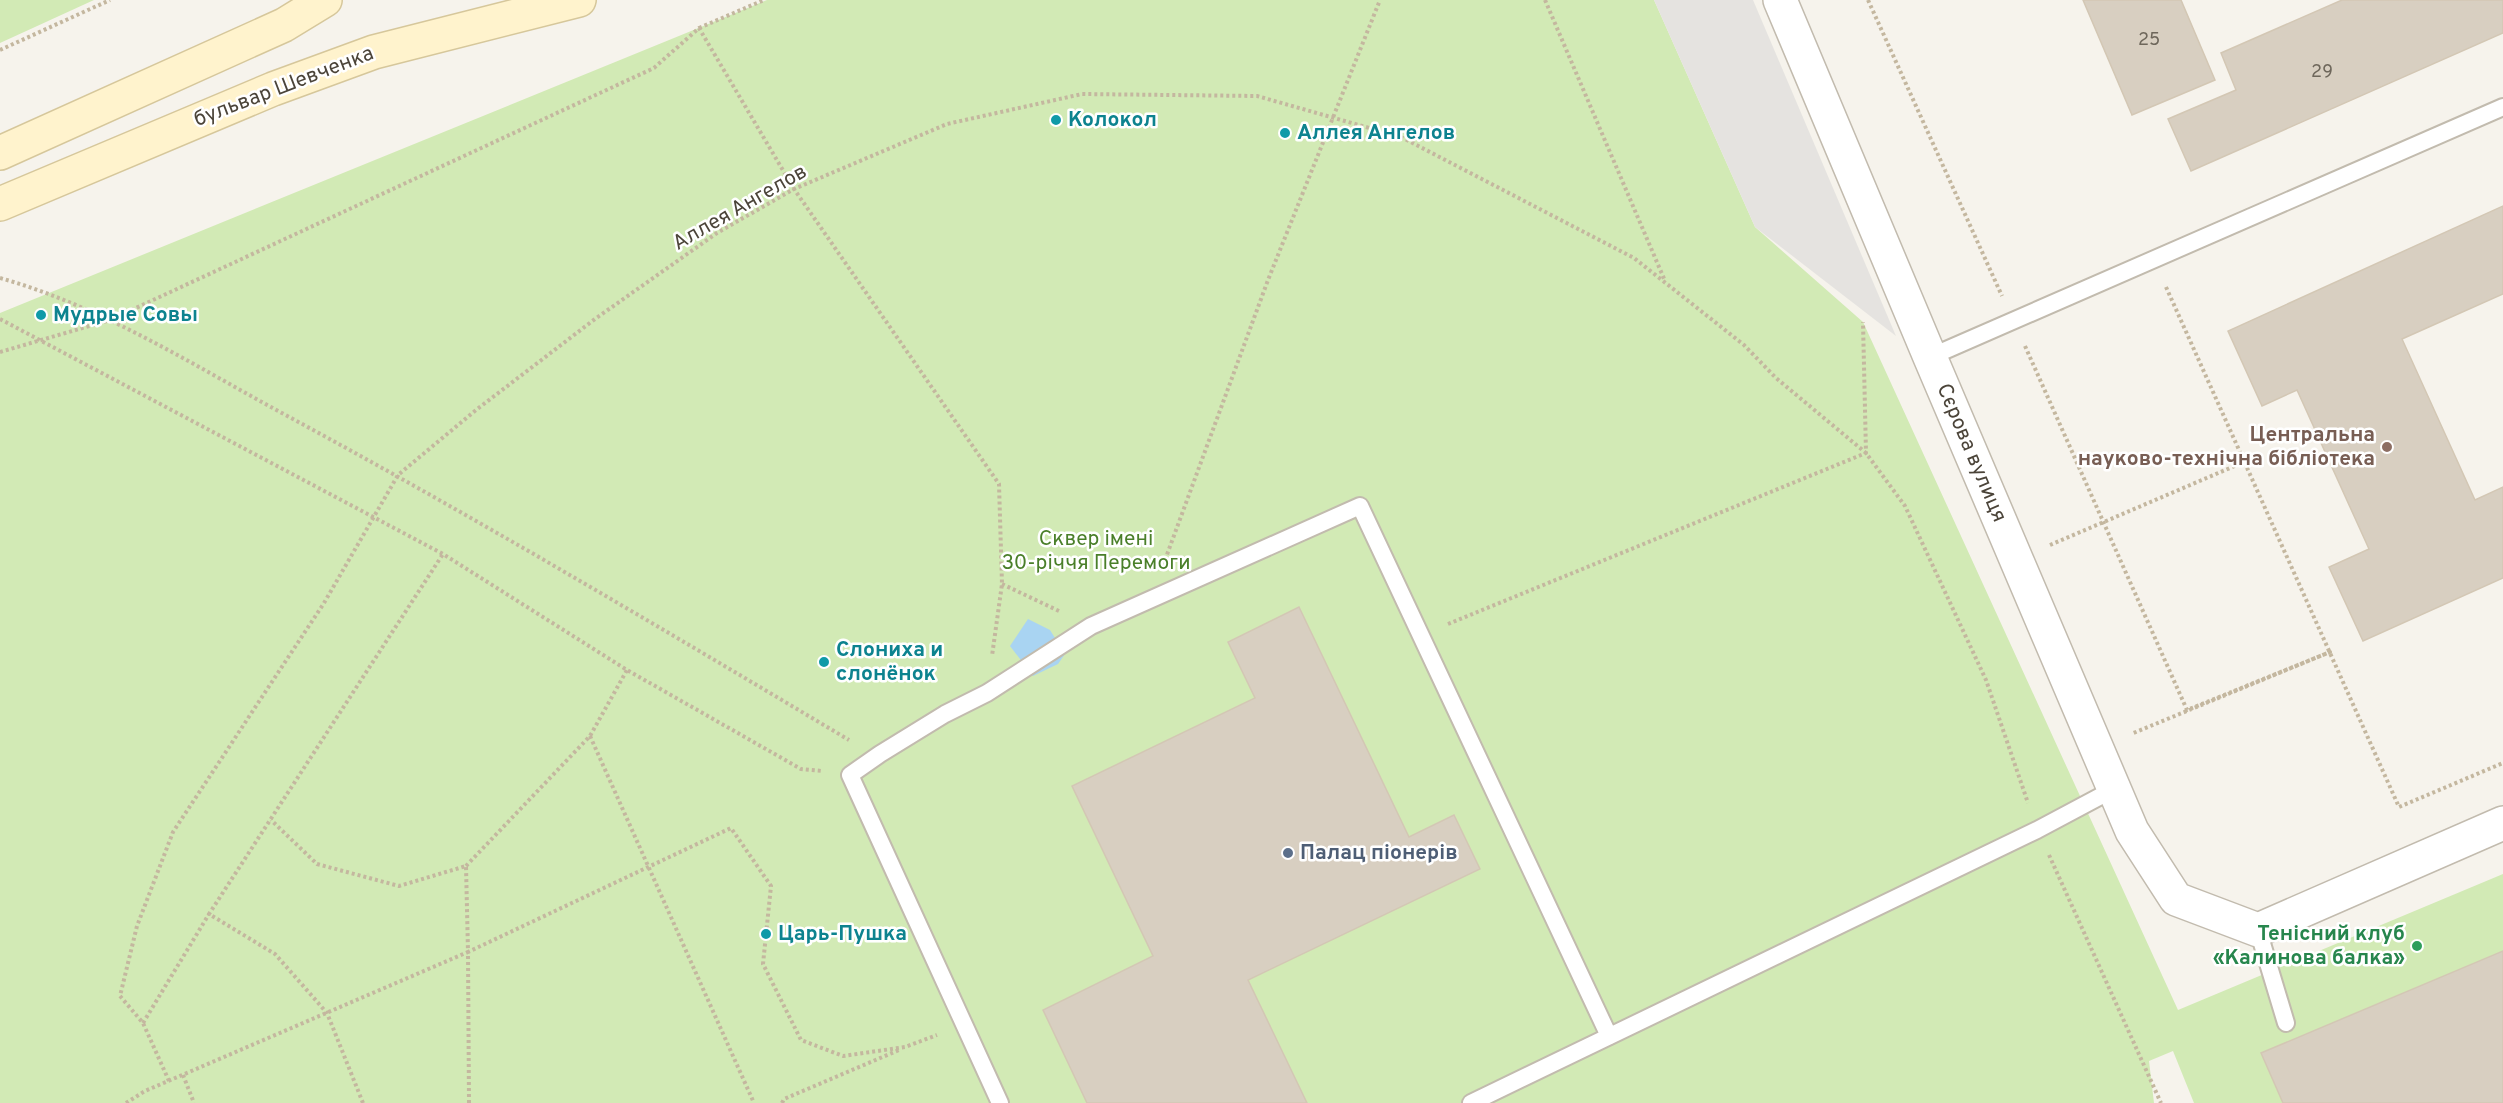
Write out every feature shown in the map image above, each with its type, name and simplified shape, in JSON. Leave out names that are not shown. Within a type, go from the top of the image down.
[{"type":"main road","points":[[0,153],[284,25],[325,0]]},
{"type":"main road","name":"бульвар Шевченка","points":[[0,204],[273,89],[374,52],[579,0]]},
{"type":"street","name":"Сєрова вулиця","points":[[1780,0],[2132,831],[2176,899],[2258,930]]},
{"type":"street","points":[[2258,930],[2503,823]]},
{"type":"lane","points":[[1930,357],[2503,107]]},
{"type":"lane","points":[[1000,1103],[850,775],[945,714],[987,693],[1091,626],[1360,506],[1419,636],[1609,1036]]},
{"type":"lane","points":[[1471,1103],[2037,830],[2114,789]]},
{"type":"lane","points":[[2258,930],[2286,1023]]},
{"type":"path","points":[[0,50],[110,0]]},
{"type":"path","points":[[0,352],[110,320],[654,68],[699,28],[764,0]]},
{"type":"path","points":[[1151,598],[1268,280],[1380,0]]},
{"type":"path","points":[[1545,0],[1666,283]]},
{"type":"path","points":[[1868,0],[2187,710],[2330,652]]},
{"type":"path","points":[[699,28],[794,189],[999,484],[1002,584],[987,693]]},
{"type":"path","name":"Аллея Ангелов","points":[[398,475],[476,410],[595,319],[717,233],[794,189],[947,124],[1082,94],[1257,96],[1401,137],[1634,258],[1744,345],[1776,378],[1866,453],[1905,506],[1986,680],[2037,830],[2161,1103]]},
{"type":"path","points":[[2154,259],[2399,807],[2503,763]]},
{"type":"path","points":[[0,278],[47,292],[110,320],[398,475],[851,741],[850,775],[801,769],[627,670],[443,554],[0,319]]},
{"type":"path","points":[[1419,636],[1866,453],[1863,321]]},
{"type":"path","points":[[2016,559],[2244,462]]},
{"type":"path","points":[[169,1081],[143,1023],[120,996],[137,926],[173,832],[324,603],[398,475]]},
{"type":"path","points":[[143,1023],[209,914],[443,554]]},
{"type":"path","points":[[1002,584],[1091,626]]},
{"type":"path","points":[[2097,748],[2330,652]]},
{"type":"path","points":[[271,820],[317,864],[399,886],[466,866],[590,736],[627,670]]},
{"type":"path","points":[[590,736],[754,1103]]},
{"type":"path","points":[[126,1103],[145,1091],[468,952],[731,828],[771,886],[763,964],[801,1040],[843,1056],[905,1047]]},
{"type":"path","points":[[466,866],[469,1103]]},
{"type":"path","points":[[209,914],[276,954],[327,1013],[363,1103]]},
{"type":"path","points":[[782,1103],[784,1099],[965,1024]]},
{"type":"path","points":[[183,1075],[194,1103]]},
{"type":"green space","points":[[0,0],[94,0],[0,43]]},
{"type":"green space","name":"Сквер імені 30-річчя Перемоги","points":[[767,0],[1654,0],[1755,227],[1863,322],[2178,1010],[2503,874],[2503,1103],[2194,1103],[2173,1051],[2149,1061],[2154,1103],[0,1103],[0,313]]},
{"type":"shaded area","points":[[1654,0],[1753,0],[1896,336],[1755,227]]},
{"type":"water","points":[[1028,619],[1050,630],[1065,654],[1058,664],[1033,676],[1010,646]]},
{"type":"building","points":[[2083,0],[2181,0],[2215,80],[2132,115]]},
{"type":"building","points":[[2342,0],[2503,0],[2503,33],[2191,171],[2168,119],[2236,90],[2221,53]]},
{"type":"building","name":"Центральна науково-технічна бібліотека","points":[[2503,206],[2503,294],[2402,339],[2475,500],[2503,487],[2503,578],[2363,641],[2329,567],[2369,549],[2297,390],[2262,406],[2228,331]]},
{"type":"building","name":"Палац піонерів","points":[[1299,607],[1409,837],[1454,815],[1480,869],[1248,980],[1307,1103],[1087,1103],[1043,1010],[1153,956],[1072,786],[1255,698],[1228,642]]},
{"type":"building","points":[[2503,951],[2503,1103],[2283,1103],[2261,1053]]},
{"type":"place","name":"Колокол","points":[[1056,120]]},
{"type":"place","name":"Аллея Ангелов","points":[[1285,133]]},
{"type":"place","name":"Мудрые Совы","points":[[41,315]]},
{"type":"place","name":"Центральна науково-технічна бібліотека","points":[[2387,447]]},
{"type":"place","name":"Слониха и слонёнок","points":[[824,662]]},
{"type":"place","name":"Палац піонерів","points":[[1288,853]]},
{"type":"place","name":"Царь-Пушка","points":[[766,934]]},
{"type":"place","name":"Тенісний клуб «Калинова балка»","points":[[2417,946]]}]
